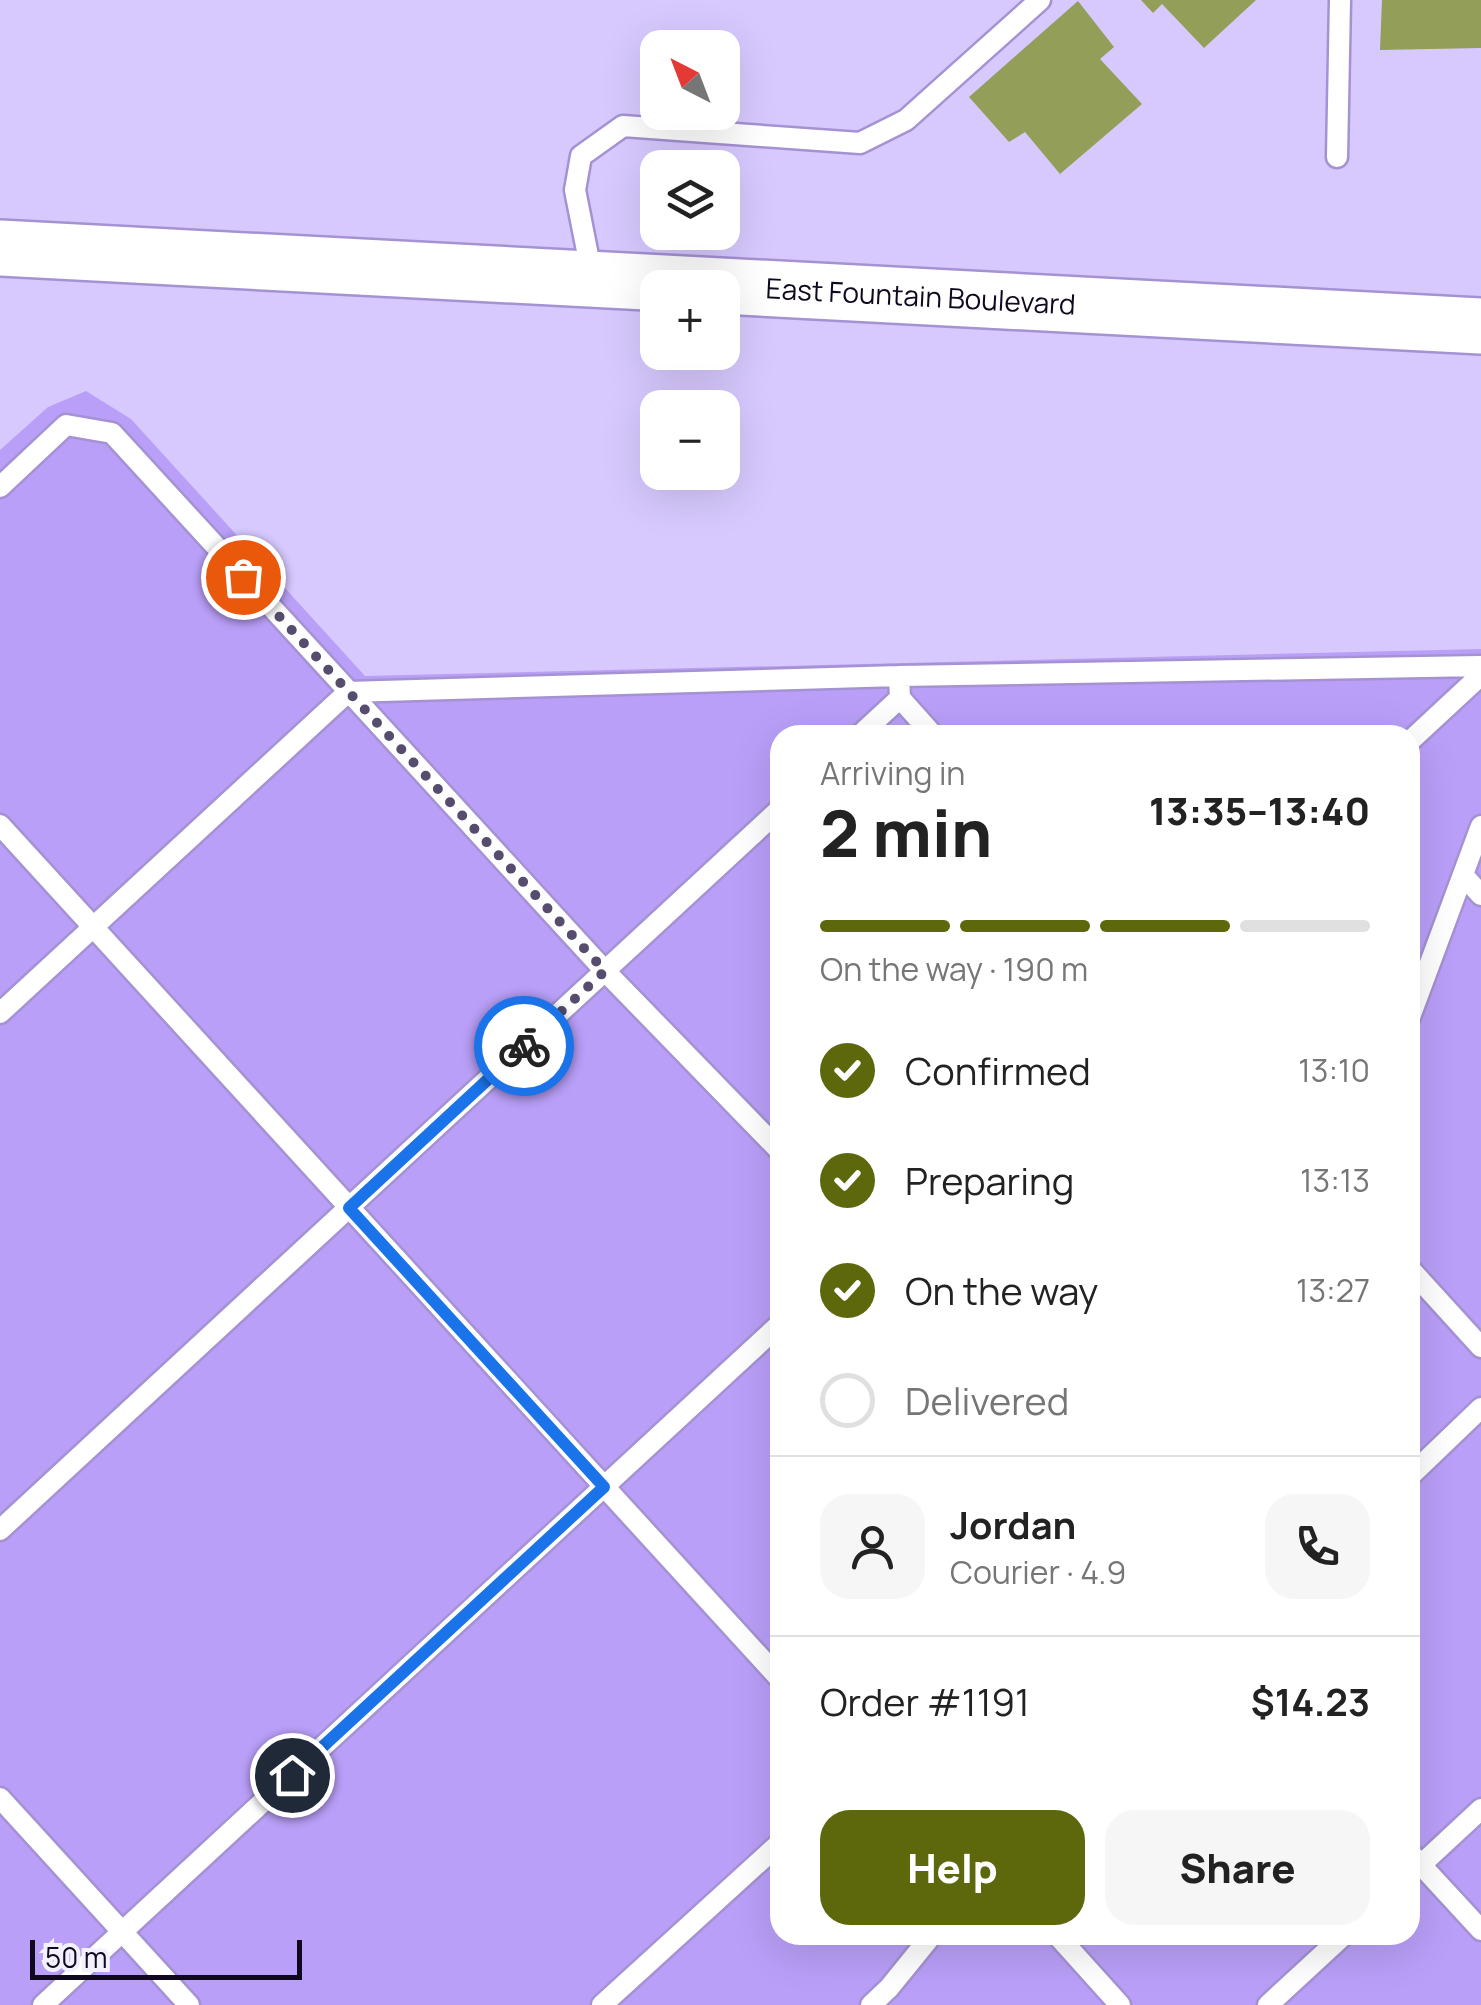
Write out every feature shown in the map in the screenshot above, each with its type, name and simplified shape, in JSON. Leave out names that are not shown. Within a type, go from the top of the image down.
[{"type":"main road","name":"East Fountain Boulevard","points":[[0,248],[1481,326]]},
{"type":"lane","points":[[592,280],[575,190],[580,156],[624,126],[860,143],[906,120],[1040,0]]},
{"type":"lane","points":[[1336,158],[1340,0]]},
{"type":"lane","points":[[0,487],[66,425],[112,433],[605,971],[770,1141]]},
{"type":"lane","points":[[0,1013],[348,692],[900,676],[1481,666]]},
{"type":"lane","points":[[1420,732],[1481,675]]},
{"type":"lane","points":[[900,676],[900,698],[925,725]]},
{"type":"lane","points":[[871,725],[900,698]]},
{"type":"lane","points":[[0,1530],[770,818]]},
{"type":"lane","points":[[0,825],[770,1669]]},
{"type":"lane","points":[[1420,990],[1481,826]]},
{"type":"lane","points":[[1463,876],[1481,896]]},
{"type":"lane","points":[[1420,1280],[1481,1347]]},
{"type":"lane","points":[[43,2005],[770,1333]]},
{"type":"lane","points":[[1420,1466],[1481,1408]]},
{"type":"lane","points":[[0,1798],[190,2005]]},
{"type":"lane","points":[[1420,1859],[1481,1809]]},
{"type":"lane","points":[[602,2005],[770,1852]]},
{"type":"lane","points":[[1420,1870],[1481,1930]]},
{"type":"lane","points":[[872,2005],[924,1945]]},
{"type":"lane","points":[[1066,1945],[1120,2005]]},
{"type":"lane","points":[[1268,2005],[1333,1945]]},
{"type":"shaded area","points":[[86,391],[131,419],[365,676],[1481,649],[1481,2005],[0,2005],[0,450],[48,407]]},
{"type":"building","points":[[1141,0],[1256,0],[1204,48],[1162,4],[1153,13]]},
{"type":"building","points":[[1382,0],[1481,0],[1481,48],[1380,50]]},
{"type":"building","points":[[1078,1],[1114,47],[1100,59],[1142,104],[1060,174],[1025,132],[1009,142],[969,97]]},
{"type":"way so far","points":[[243,577],[605,971],[524,1046]]},
{"type":"route","points":[[292,1775],[604,1487],[349,1208],[524,1046]]}]
